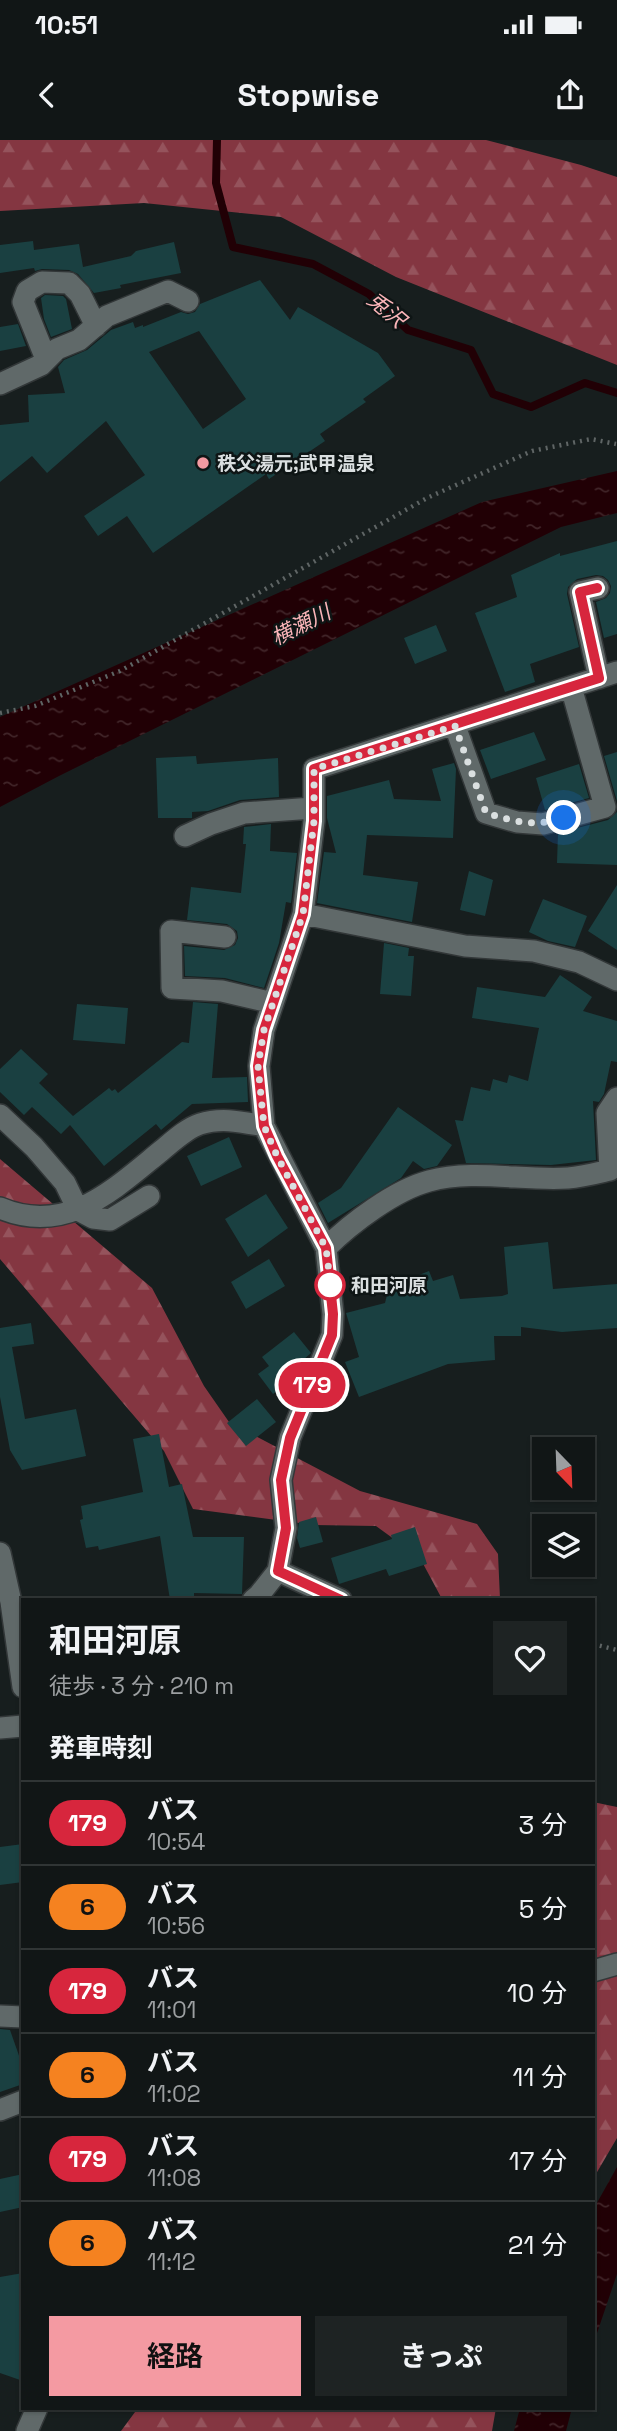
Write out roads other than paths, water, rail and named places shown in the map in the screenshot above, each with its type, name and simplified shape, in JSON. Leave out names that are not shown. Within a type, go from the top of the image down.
[{"type":"street","points":[[46,359],[23,302],[27,291],[42,282],[69,282],[80,294],[96,326]]},
{"type":"street","points":[[0,384],[40,365],[57,349],[79,340],[107,316],[168,290],[188,302]]},
{"type":"street","points":[[255,1598],[278,1571],[286,1528],[281,1480],[290,1438],[332,1335],[333,1314],[326,1248],[264,1126],[258,1066],[264,1030],[303,914],[314,769],[608,675],[580,592],[597,588]]},
{"type":"street","points":[[455,726],[486,813],[517,822],[543,824],[605,807],[571,687]]},
{"type":"street","points":[[185,836],[244,813],[313,808]]},
{"type":"street","points":[[303,914],[465,946],[534,951],[579,962],[617,980]]},
{"type":"street","points":[[225,937],[171,931],[172,988],[222,991],[272,1003]]},
{"type":"street","points":[[326,1248],[349,1225],[416,1185],[431,1180],[461,1177],[570,1178],[614,1172],[607,1113],[617,1098]]},
{"type":"street","points":[[0,1115],[34,1147],[65,1184],[78,1210],[93,1218],[110,1220],[149,1196]]},
{"type":"street","points":[[0,1208],[14,1214],[37,1217],[78,1210],[119,1185],[198,1124],[228,1119],[264,1126]]},
{"type":"street","points":[[0,1553],[6,1603],[21,1677]]},
{"type":"street","points":[[278,1571],[337,1598]]},
{"type":"street","points":[[0,1728],[21,1726]]},
{"type":"street","points":[[595,1970],[617,1964]]},
{"type":"street","points":[[0,2016],[21,2017]]},
{"type":"street","points":[[0,2110],[21,2102]]},
{"type":"street","points":[[27,2431],[36,2410]]},
{"type":"water","name":"横瀬川","points":[[617,471],[617,513],[561,527],[0,807],[0,717],[482,502]]},
{"type":"water","points":[[617,2167],[617,2274],[595,2339],[595,2206]]},
{"type":"water","points":[[519,2410],[571,2410],[566,2431],[514,2431]]},
{"type":"waterway","name":"兎沢","points":[[217,140],[216,183],[233,247],[313,264],[369,294],[408,330],[471,350],[493,394],[531,407],[585,383],[617,393]]},
{"type":"place","name":"秩父湯元;武甲温泉","points":[[203,463]]},
{"type":"place","name":"和田河原","points":[[330,1285]]}]
